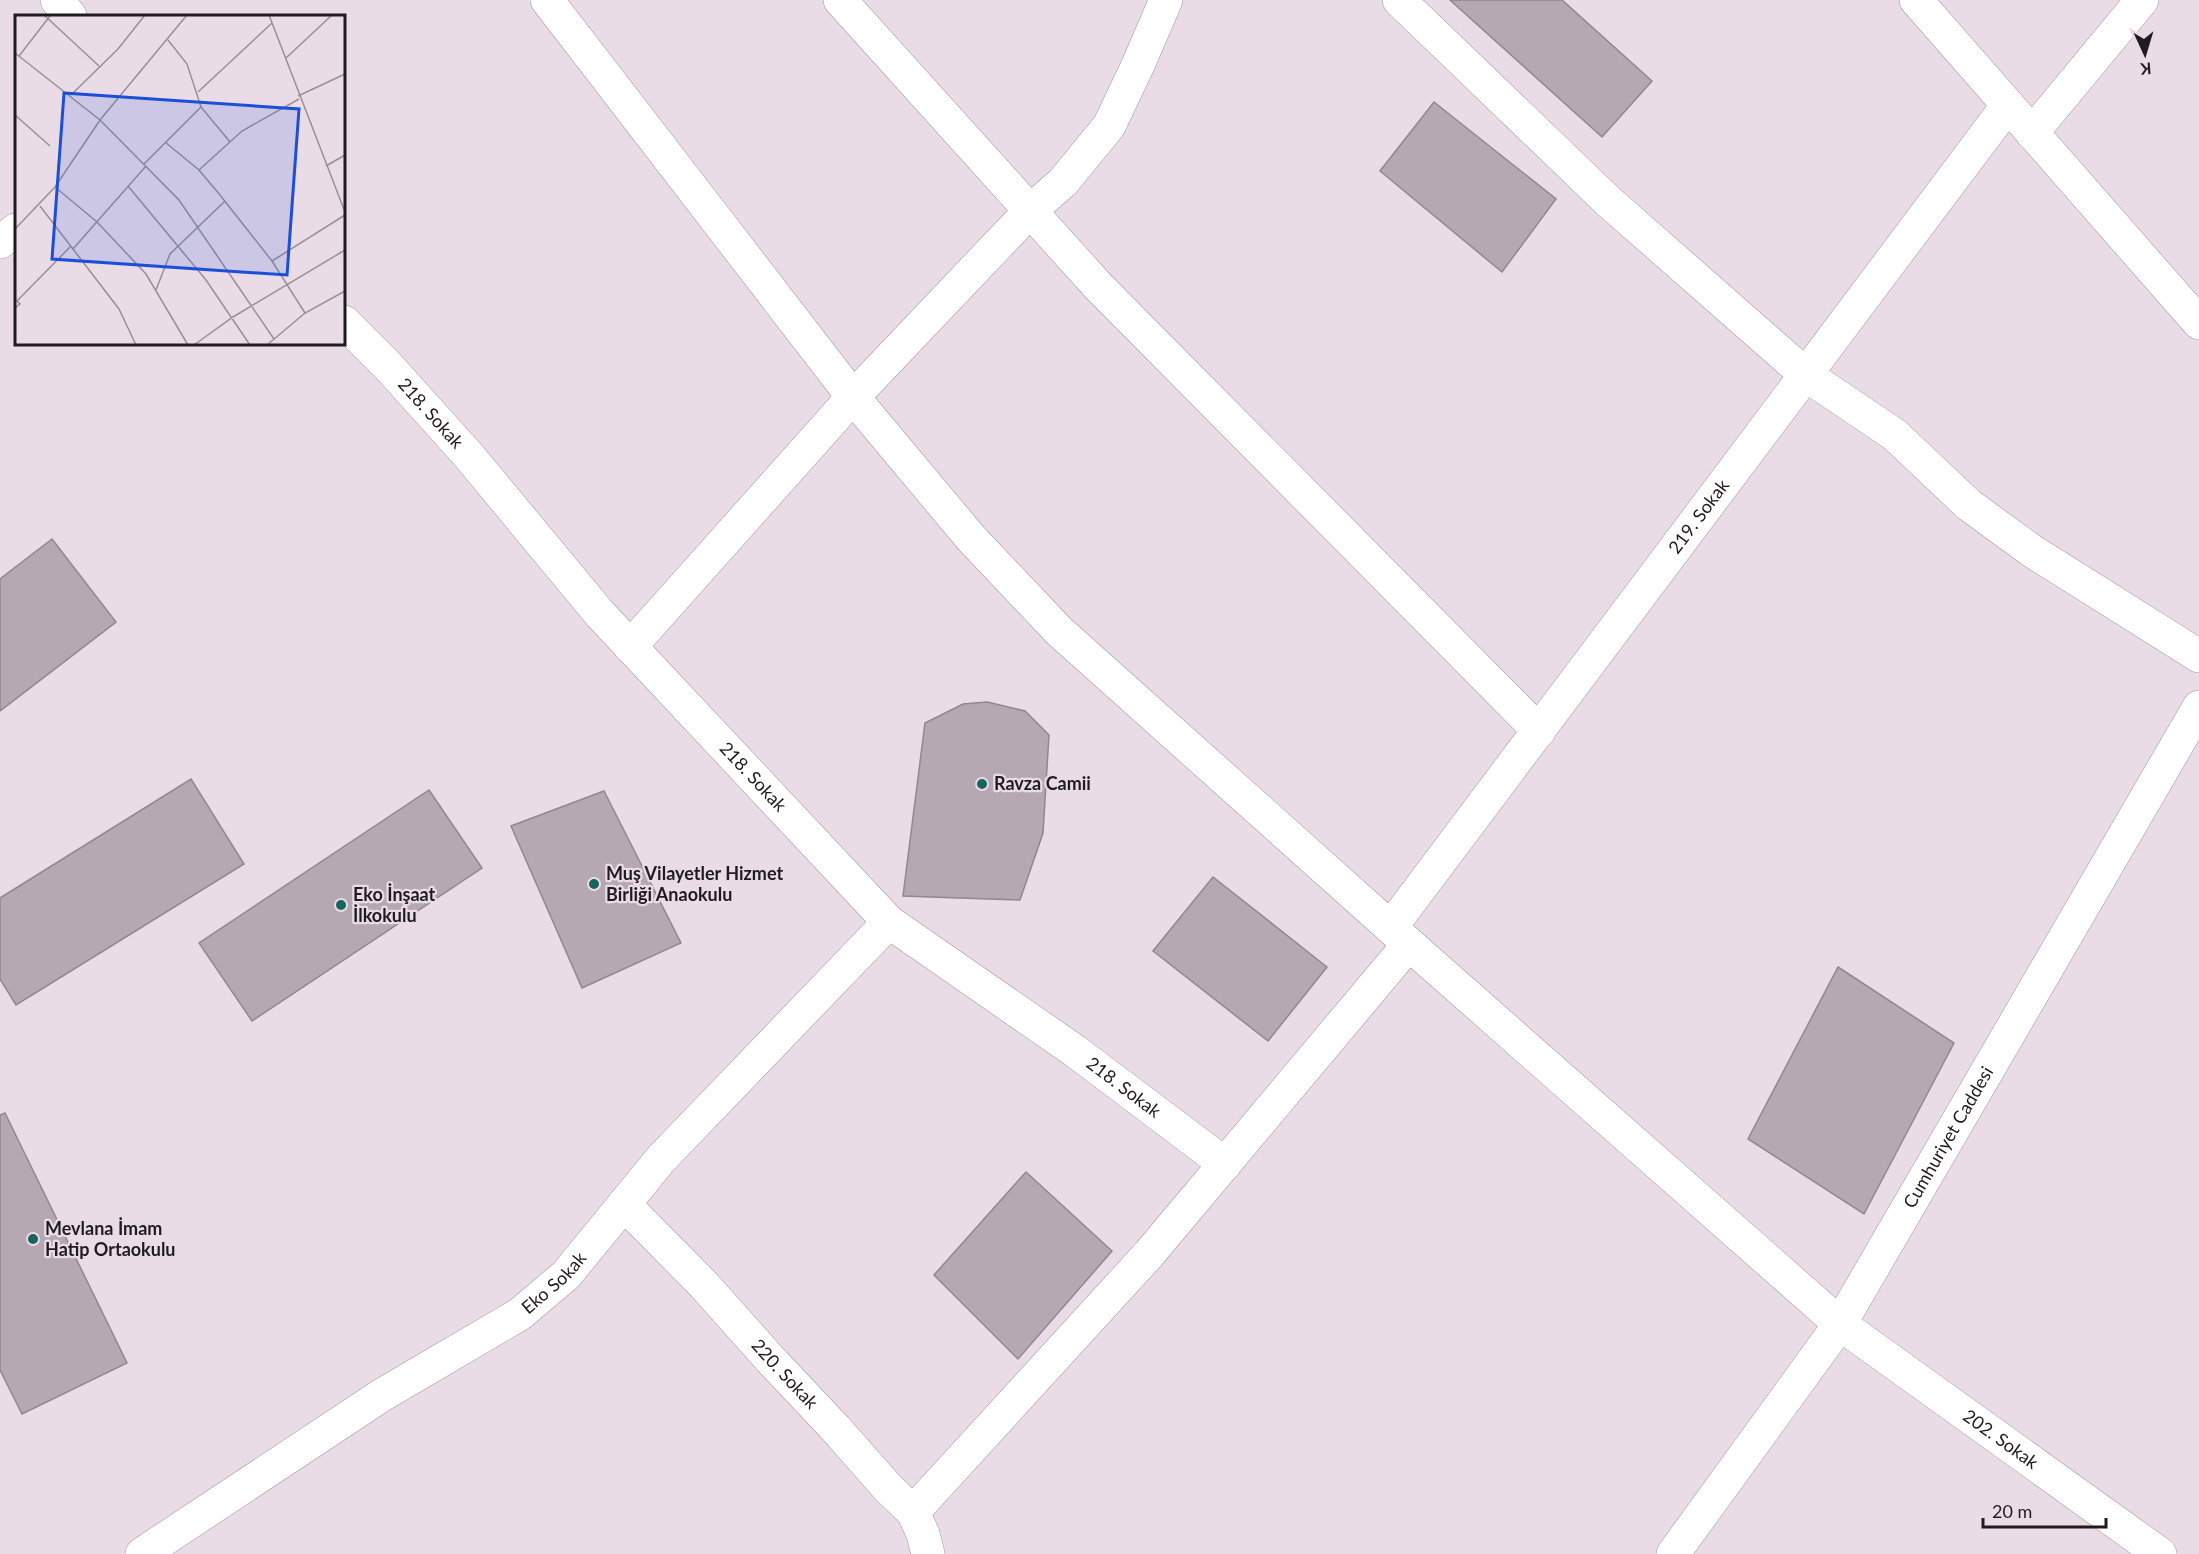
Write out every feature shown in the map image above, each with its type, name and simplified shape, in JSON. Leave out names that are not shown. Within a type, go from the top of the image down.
[{"type":"street","points":[[57,0],[69,15]]},
{"type":"street","name":"202. Sokak","points":[[547,0],[853,397],[970,537],[1059,631],[1400,936],[1840,1324],[2138,1548]]},
{"type":"street","points":[[840,0],[1098,286],[1539,731]]},
{"type":"street","points":[[630,647],[853,397],[1029,212],[1063,182],[1109,126],[1166,0]]},
{"type":"street","points":[[1399,0],[1608,201],[1806,375],[1895,435],[1969,505],[2032,551],[2199,656]]},
{"type":"street","points":[[1916,0],[2199,323]]},
{"type":"street","points":[[2032,133],[2142,0]]},
{"type":"street","name":"219. Sokak","points":[[913,1512],[1149,1254],[1225,1164],[1400,936],[1539,731],[2008,105]]},
{"type":"street","points":[[0,242],[15,231]]},
{"type":"street","name":"218. Sokak","points":[[345,323],[388,366],[469,456],[600,614],[889,922],[1075,1051],[1225,1164]]},
{"type":"street","name":"Cumhuriyet Caddesi","points":[[1673,1554],[1840,1324],[2199,707]]},
{"type":"street","name":"Eko Sokak","points":[[142,1554],[382,1395],[520,1314],[566,1275],[661,1159],[889,922]]},
{"type":"street","name":"220. Sokak","points":[[624,1204],[704,1285],[888,1488],[913,1512],[923,1534],[928,1554]]},
{"type":"building","points":[[1450,0],[1562,0],[1652,81],[1602,137]]},
{"type":"building","points":[[1434,102],[1556,199],[1502,272],[1380,171]]},
{"type":"building","points":[[52,539],[116,622],[0,711],[0,579]]},
{"type":"building","name":"Ravza Camii","points":[[987,702],[1025,711],[1049,735],[1043,833],[1020,900],[903,896],[925,723],[963,704]]},
{"type":"building","points":[[191,779],[244,864],[16,1005],[0,979],[0,898]]},
{"type":"building","name":"Eko İnşaat İlkokulu","points":[[429,790],[482,868],[252,1021],[199,943]]},
{"type":"building","name":"Muş Vilayetler Hizmet Birliği Anaokulu","points":[[604,791],[681,943],[582,988],[511,826]]},
{"type":"building","points":[[1213,877],[1327,967],[1268,1041],[1153,951]]},
{"type":"building","points":[[1838,967],[1954,1043],[1864,1214],[1748,1139]]},
{"type":"building","name":"Mevlana İmam Hatip Ortaokulu","points":[[5,1113],[127,1363],[22,1414],[0,1370],[0,1115]]},
{"type":"building","points":[[1026,1172],[1112,1251],[1018,1359],[934,1275]]},
{"type":"place","name":"Ravza Camii","points":[[982,784]]},
{"type":"place","name":"Muş Vilayetler Hizmet Birliği Anaokulu","points":[[594,884]]},
{"type":"place","name":"Eko İnşaat İlkokulu","points":[[341,905]]},
{"type":"place","name":"Mevlana İmam Hatip Ortaokulu","points":[[33,1239]]}]
